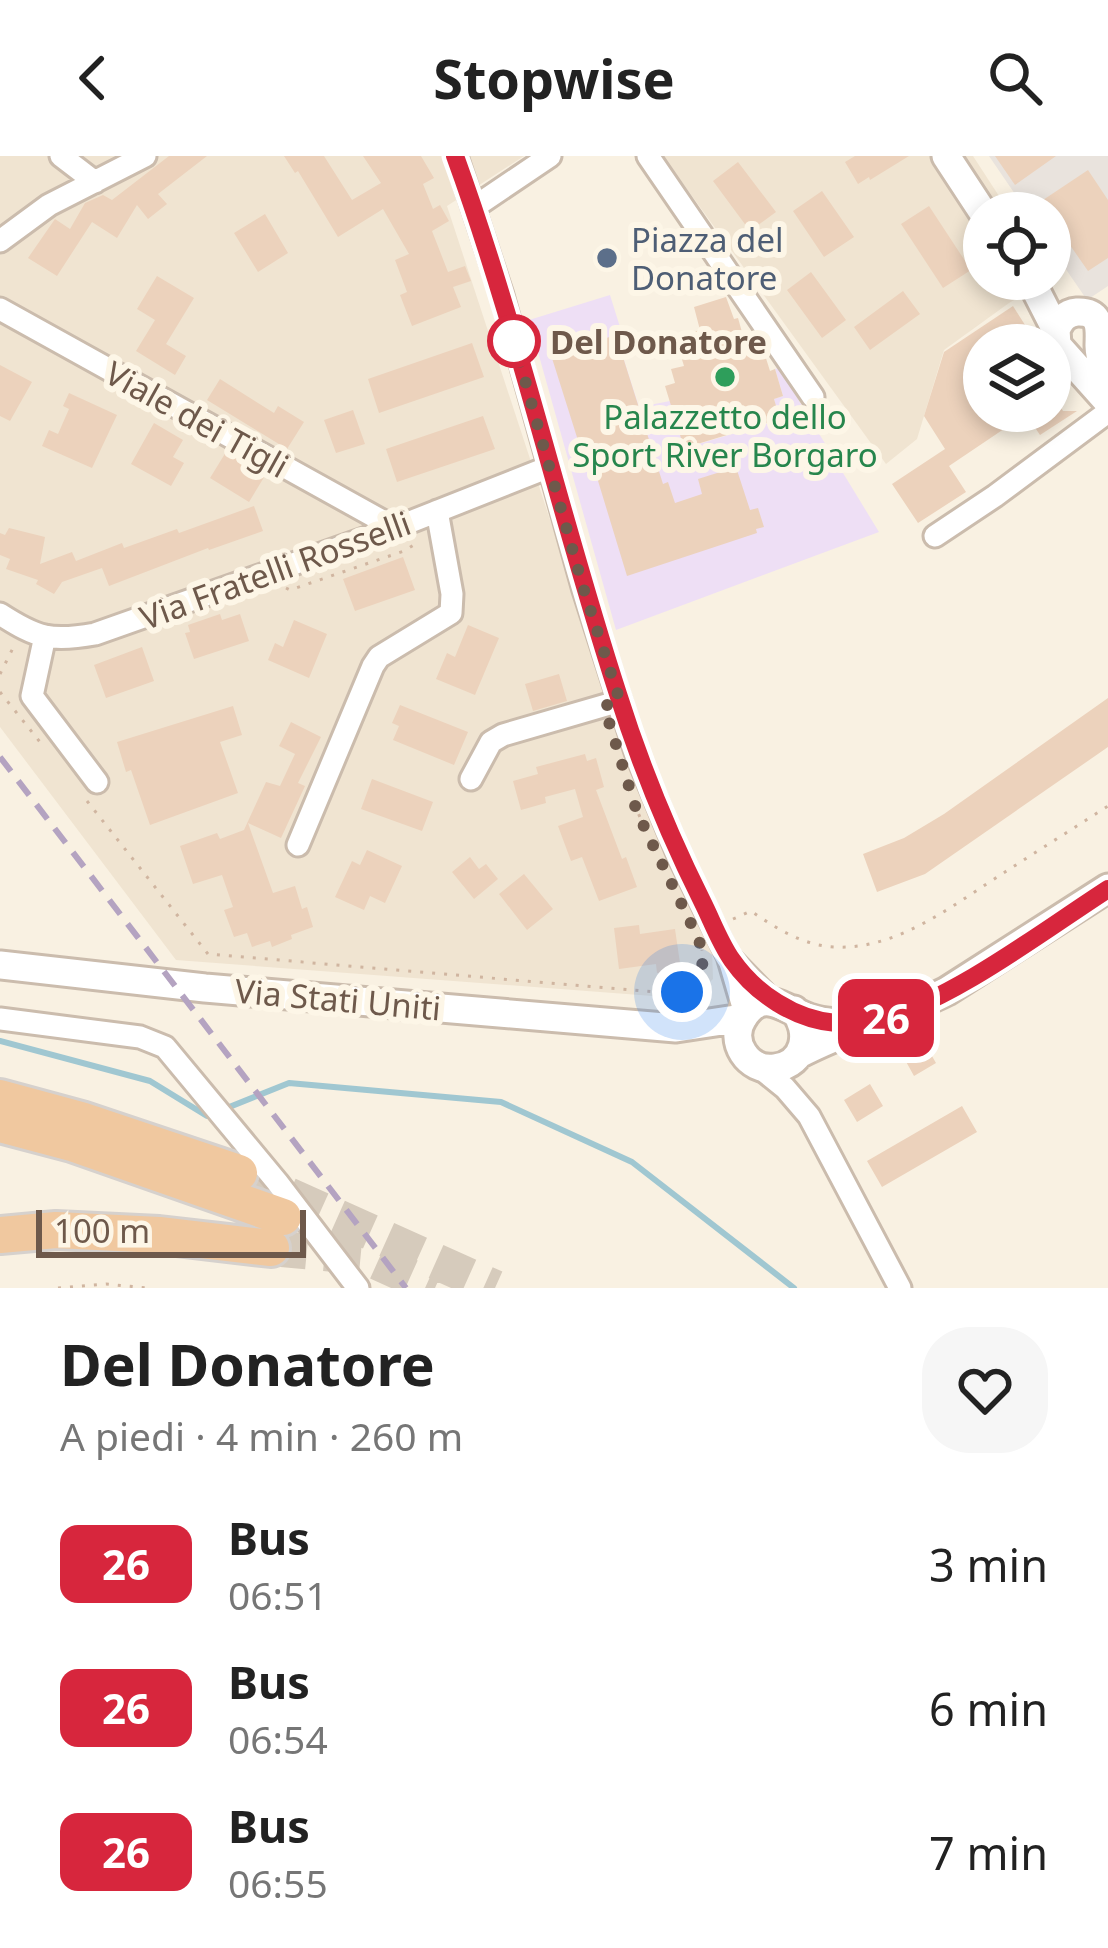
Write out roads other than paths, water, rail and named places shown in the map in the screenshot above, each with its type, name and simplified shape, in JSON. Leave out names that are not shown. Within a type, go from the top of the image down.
[{"type":"highway","points":[[0,1098],[82,1120],[238,1173]]},
{"type":"highway","points":[[0,1124],[71,1143],[277,1233],[56,1230],[0,1235]]},
{"type":"street","points":[[61,156],[95,182]]},
{"type":"street","points":[[0,242],[49,205],[145,156]]},
{"type":"street","points":[[455,156],[502,295],[583,587],[654,800],[707,933],[744,975],[800,1018],[805,1036],[797,1056],[809,1116]]},
{"type":"street","points":[[473,208],[550,156]]},
{"type":"street","points":[[648,156],[813,398]]},
{"type":"street","points":[[946,156],[970,192]]},
{"type":"street","points":[[1053,300],[1087,327],[1108,385]]},
{"type":"street","name":"Viale dei Tigli","points":[[0,309],[395,528]]},
{"type":"street","points":[[1087,327],[1108,402]]},
{"type":"street","points":[[935,536],[1108,412]]},
{"type":"street","name":"Via Fratelli Rosselli","points":[[45,636],[63,640],[95,634],[395,528],[549,466]]},
{"type":"street","points":[[298,845],[373,666],[379,657],[451,614],[452,594],[437,512]]},
{"type":"street","points":[[0,614],[30,633],[45,636],[32,696],[93,793]]},
{"type":"street","points":[[471,779],[491,742],[503,735],[620,701]]},
{"type":"street","points":[[753,1063],[781,1067],[828,1039],[921,1004],[1108,889]]},
{"type":"street","points":[[728,956],[743,1016],[737,1039],[753,1063],[785,1088],[809,1116],[902,1287]]},
{"type":"street","name":"Via Stati Uniti","points":[[0,965],[205,988],[676,1028],[743,1016]]},
{"type":"street","points":[[743,1016],[755,1006],[783,1006],[834,1023],[878,1021]]},
{"type":"street","points":[[0,1019],[140,1036],[165,1048],[358,1288]]},
{"type":"street","name":"Via Stati Uniti","points":[[676,1028],[753,1063]]},
{"type":"waterway","points":[[0,1041],[150,1081],[207,1116],[289,1083],[501,1102],[632,1162],[794,1288]]},
{"type":"tunnel","points":[[239,1173],[495,1288]]},
{"type":"tunnel","points":[[271,1248],[366,1257],[435,1288]]},
{"type":"railway","points":[[0,757],[406,1288]]},
{"type":"place","name":"Piazza del Donatore","points":[[607,258]]},
{"type":"place","name":"Del Donatore","points":[[514,341]]},
{"type":"place","name":"Palazzetto dello Sport River Borgaro","points":[[725,377]]}]
